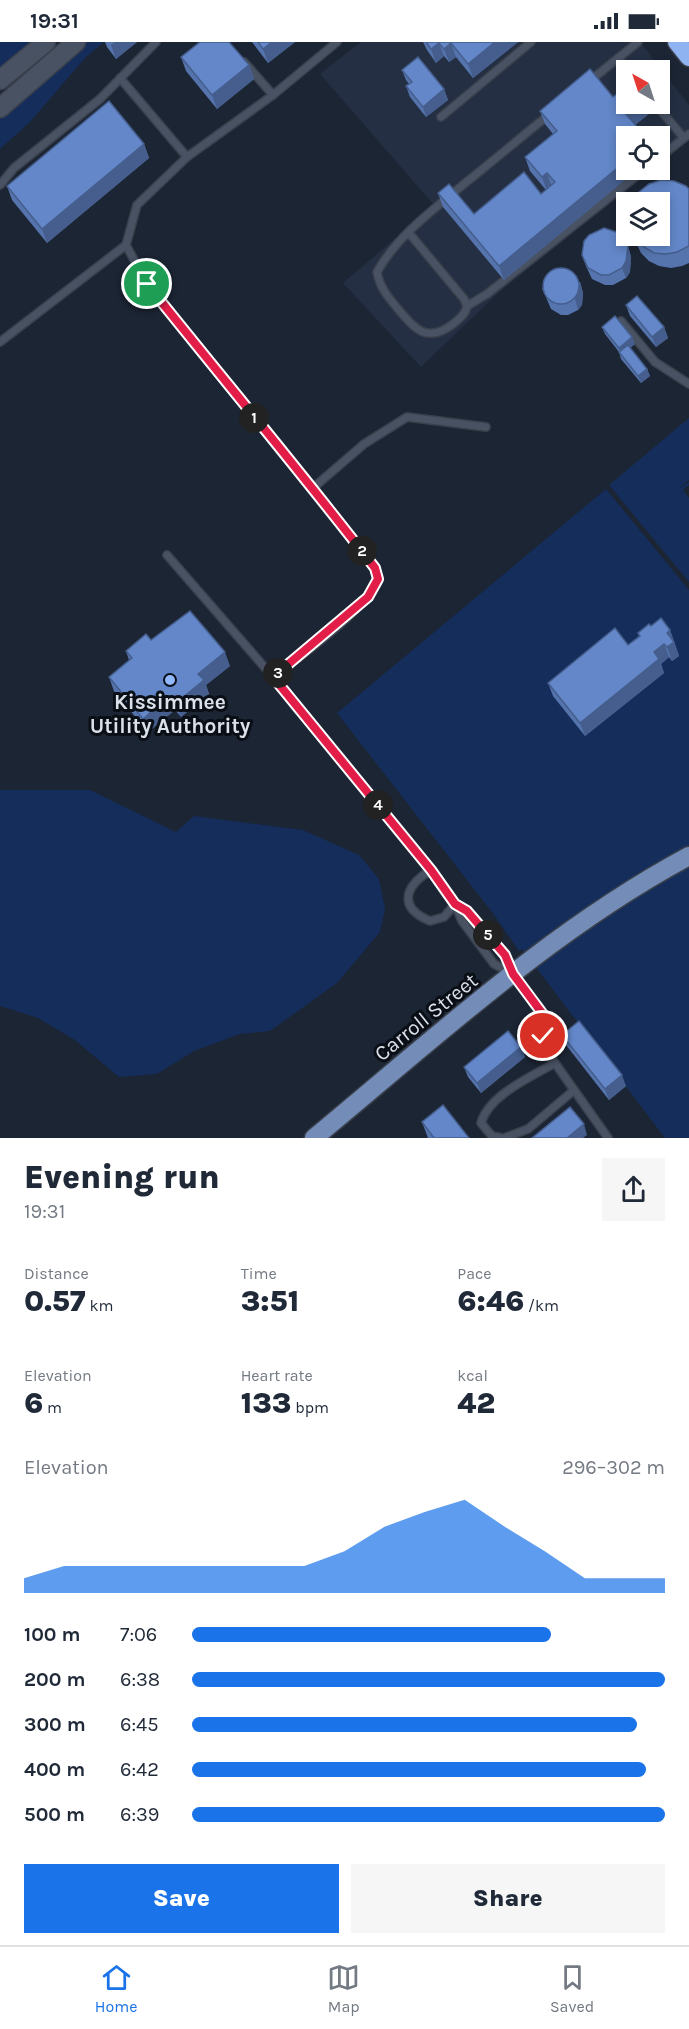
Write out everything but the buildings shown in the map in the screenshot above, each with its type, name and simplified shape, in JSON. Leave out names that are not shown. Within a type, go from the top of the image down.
[{"type":"highway","points":[[677,42],[689,57]]},
{"type":"main road","name":"Carroll Street","points":[[314,1138],[513,974],[585,920],[650,877],[689,856]]},
{"type":"street","points":[[0,80],[46,42]]},
{"type":"street","points":[[0,108],[76,42]]},
{"type":"lane","points":[[0,184],[14,168],[100,99],[156,42]]},
{"type":"lane","points":[[0,342],[126,245],[137,205],[187,157],[273,95],[337,42]]},
{"type":"lane","points":[[441,117],[531,42]]},
{"type":"lane","points":[[582,87],[638,42]]},
{"type":"lane","points":[[242,60],[273,95]]},
{"type":"lane","points":[[120,78],[187,157]]},
{"type":"lane","points":[[409,233],[464,299],[467,306],[466,312],[445,330],[430,334],[414,328],[382,290],[377,272],[388,254],[409,233],[430,212],[555,110]]},
{"type":"lane","points":[[665,114],[686,136],[670,149]]},
{"type":"lane","points":[[467,306],[487,294],[631,180]]},
{"type":"lane","points":[[126,245],[147,284],[375,568],[378,579],[368,597],[356,610],[273,677]]},
{"type":"lane","points":[[621,321],[655,362],[689,384]]},
{"type":"lane","points":[[313,488],[364,444],[407,417],[486,427]]},
{"type":"lane","points":[[167,555],[273,677],[431,870],[455,904],[462,921],[494,964],[513,974]]},
{"type":"lane","points":[[431,870],[416,879],[408,893],[409,906],[418,916],[430,921],[444,917],[455,904]]},
{"type":"lane","points":[[455,904],[467,911],[505,955],[513,974],[548,1021],[543,1036],[544,1053],[555,1063],[608,1138]]},
{"type":"lane","points":[[555,1063],[505,1093],[484,1114],[481,1123],[492,1136],[503,1138],[528,1129],[573,1091]]},
{"type":"shaded area","points":[[0,42],[35,42],[0,71]]},
{"type":"shaded area","points":[[87,42],[104,42],[85,58],[29,123],[0,149],[0,117]]},
{"type":"shaded area","points":[[361,42],[640,42],[654,60],[616,60],[616,114],[670,114],[670,81],[689,105],[689,140],[670,155],[670,126],[616,126],[616,180],[639,180],[624,192],[616,192],[616,199],[499,292],[421,367],[343,283],[434,205],[320,74]]},
{"type":"shaded area","points":[[689,418],[689,480],[679,488],[689,482],[683,490],[689,498],[689,582],[609,485]]},
{"type":"shaded area","points":[[606,489],[689,590],[689,848],[527,955],[522,949],[519,951],[495,916],[337,713]]},
{"type":"shaded area","points":[[0,790],[90,790],[176,832],[194,816],[303,830],[359,855],[379,879],[385,909],[380,932],[337,983],[270,1031],[240,1034],[194,1051],[157,1074],[119,1077],[75,1040],[38,1018],[0,1006]]},
{"type":"shaded area","points":[[689,863],[689,1138],[665,1138],[535,966],[588,925]]},
{"type":"place","name":"Kissimmee Utility Authority","points":[[170,680]]},
{"type":"route","points":[[147,284],[313,488],[377,573],[376,585],[356,610],[273,677],[431,870],[455,904],[467,911],[505,955],[513,974],[548,1021],[543,1036]]}]
